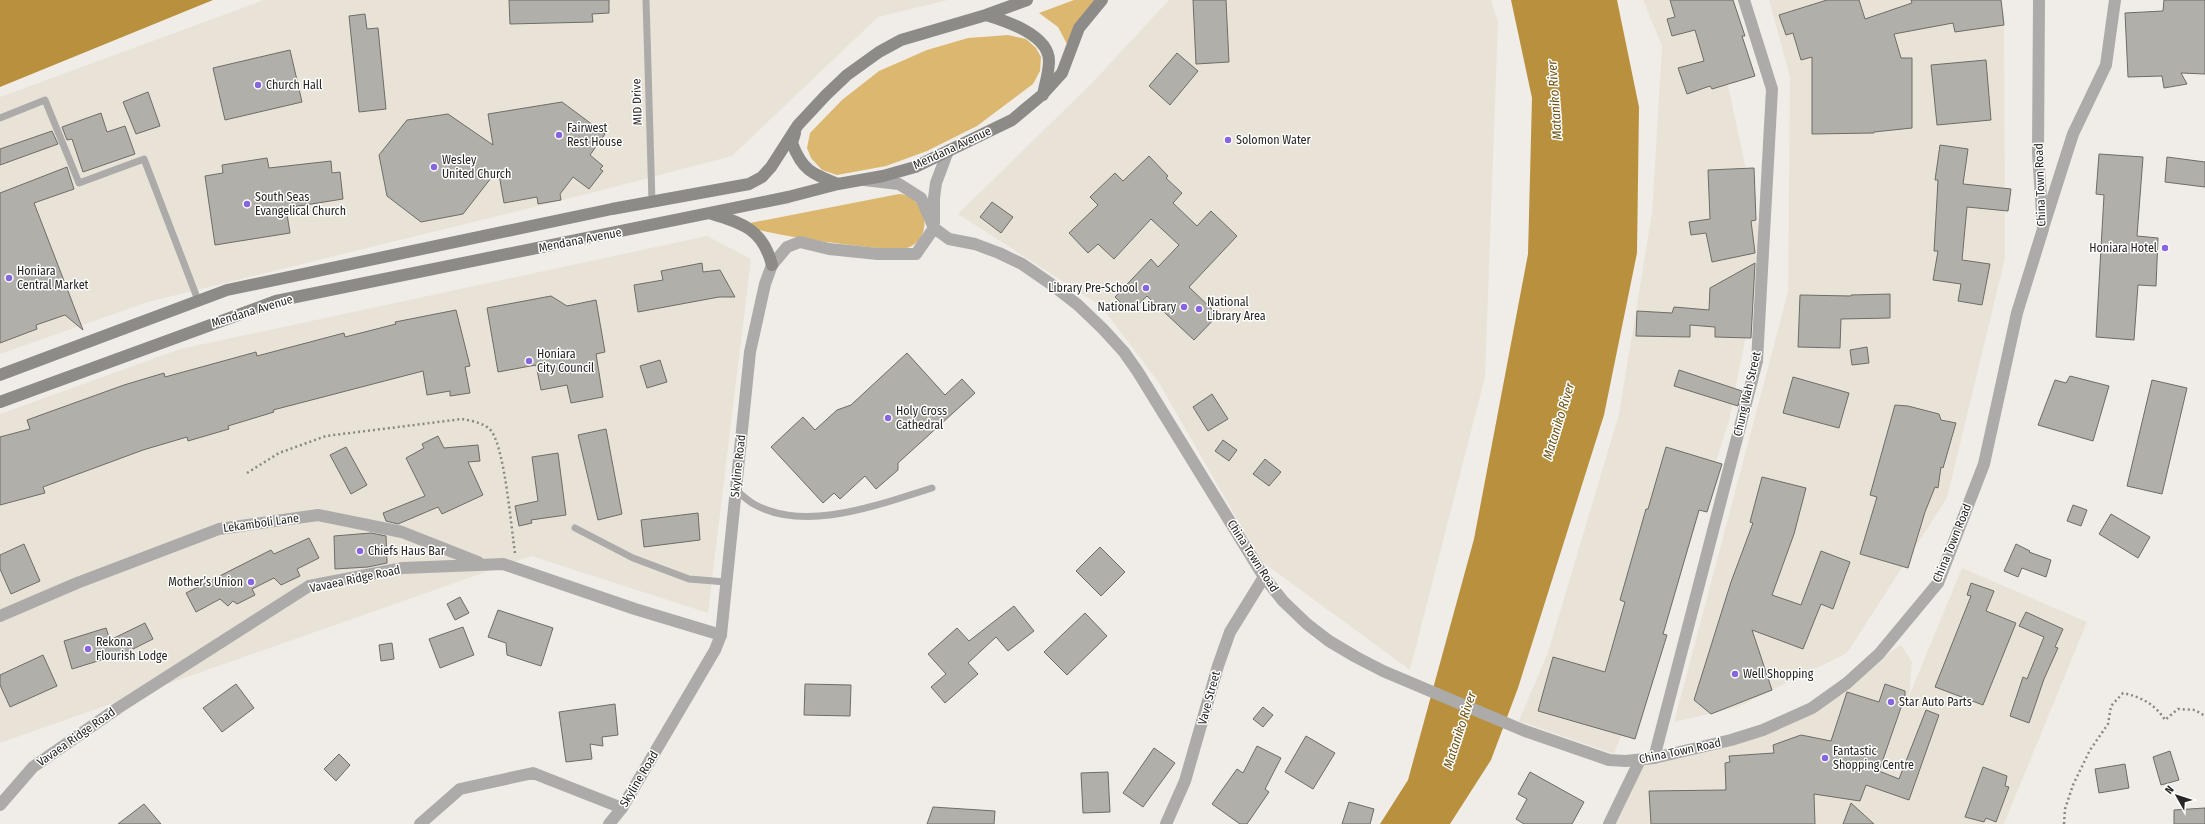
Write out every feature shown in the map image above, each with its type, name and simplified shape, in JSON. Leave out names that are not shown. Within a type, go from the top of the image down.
[{"type":"main road","name":"Mendana Avenue","points":[[0,375],[227,290],[269,280],[652,202],[749,184],[762,177],[771,167],[798,126],[847,75],[879,52],[901,40],[986,15],[1027,0]]},
{"type":"main road","name":"Mendana Avenue","points":[[0,402],[276,301],[710,213],[838,184],[864,180],[915,167],[1012,120],[1042,95],[1062,73],[1079,28],[1102,0]]},
{"type":"main road","points":[[986,15],[1008,22],[1033,35],[1045,47],[1049,59],[1042,95]]},
{"type":"main road","points":[[798,126],[792,143],[804,168],[814,175],[838,184]]},
{"type":"main road","points":[[710,213],[735,221],[751,229],[762,240],[772,265]]},
{"type":"street","name":"Chung Wah Street","points":[[1654,758],[1757,361],[1772,89],[1744,0]]},
{"type":"street","name":"China Town Road","points":[[934,228],[949,239],[975,244],[1000,253],[1022,264],[1078,305],[1103,329],[1124,352],[1138,372],[1264,577],[1283,602],[1329,642],[1383,671],[1525,731],[1609,760],[1640,760],[1654,758],[1757,732],[1812,708],[1847,683],[1878,654],[1938,583],[1984,464],[2017,313],[2043,229],[2038,154],[2039,0]]},
{"type":"street","points":[[2043,229],[2073,134],[2106,65],[2115,0]]},
{"type":"street","points":[[934,228],[934,198],[936,183],[948,151]]},
{"type":"street","points":[[864,180],[899,184],[921,198],[934,228]]},
{"type":"street","name":"Skyline Road","points":[[608,824],[622,808],[715,650],[721,635],[750,352],[765,284],[772,265],[787,247],[800,242],[829,249],[871,253],[916,254],[934,228]]},
{"type":"street","name":"Lekamboli Lane","points":[[0,616],[77,583],[219,529],[318,515],[402,532],[483,564]]},
{"type":"street","name":"Vavaea Ridge Road","points":[[0,805],[33,767],[118,708],[309,586],[402,568],[503,564],[635,609],[721,635]]},
{"type":"street","name":"Vave Street","points":[[1166,824],[1185,781],[1218,666],[1230,632],[1264,577]]},
{"type":"street","points":[[1609,824],[1640,760]]},
{"type":"street","points":[[420,824],[460,789],[533,773],[622,808]]},
{"type":"lane","name":"MID Drive","points":[[646,0],[652,202]]},
{"type":"lane","points":[[0,118],[45,100],[80,183],[144,159],[198,300]]},
{"type":"lane","points":[[735,490],[753,503],[772,511],[798,516],[852,512],[932,488]]},
{"type":"lane","points":[[575,528],[633,558],[689,579],[726,582]]},
{"type":"path","points":[[247,473],[279,453],[326,436],[462,419],[476,422],[486,426],[492,432],[500,459],[517,569]]},
{"type":"path","points":[[2064,824],[2065,809],[2073,785],[2090,750],[2108,724],[2111,706],[2123,693],[2134,695],[2157,708],[2165,720],[2178,709],[2195,710],[2205,716]]},
{"type":"shaded area","points":[[264,0],[948,0],[878,17],[732,156],[599,191],[148,302],[0,354],[0,97]]},
{"type":"shaded area","points":[[1074,0],[1096,0],[1068,46],[1058,27],[1039,13]]},
{"type":"shaded area","points":[[1169,0],[1491,0],[1498,22],[1485,377],[1410,670],[1261,561],[1159,383],[1101,306],[958,214],[1092,83]]},
{"type":"shaded area","points":[[1643,0],[1710,0],[1763,250],[1729,421],[1658,644],[1614,754],[1519,721],[1548,652],[1619,414],[1652,213],[1662,46]]},
{"type":"shaded area","points":[[1769,0],[2002,0],[2004,15],[2005,258],[1947,498],[1847,653],[1738,707],[1674,722],[1788,292],[1790,77]]},
{"type":"shaded area","points":[[1008,35],[1026,39],[1036,48],[1041,57],[1040,71],[1033,84],[977,126],[927,151],[886,166],[837,175],[822,170],[811,158],[807,148],[810,133],[842,100],[879,71],[927,50],[968,38]]},
{"type":"shaded area","points":[[899,194],[909,197],[916,202],[924,218],[922,236],[916,243],[907,248],[897,249],[858,246],[808,239],[767,232],[755,229],[745,224]]},
{"type":"shaded area","points":[[707,236],[751,259],[708,613],[531,556],[0,743],[0,414],[180,349]]},
{"type":"shaded area","points":[[1962,568],[2087,622],[2004,824],[1603,824],[1615,798],[1640,766],[1762,737],[1901,645],[1912,662],[1909,696]]},
{"type":"water","points":[[0,0],[213,0],[0,87]]},
{"type":"water","name":"Mataniko River","points":[[1511,0],[1617,0],[1639,107],[1637,253],[1604,415],[1518,688],[1491,760],[1450,824],[1380,824],[1408,780],[1474,539],[1528,254],[1532,98]]},
{"type":"building","points":[[509,0],[609,0],[609,13],[592,14],[593,22],[510,24]]},
{"type":"building","points":[[1193,0],[1226,0],[1229,62],[1196,64]]},
{"type":"building","points":[[1670,0],[1733,0],[1745,36],[1742,36],[1755,76],[1712,89],[1710,86],[1687,94],[1678,68],[1704,61],[1695,30],[1672,36],[1667,19],[1675,17]]},
{"type":"building","points":[[1827,0],[1859,0],[1865,19],[1912,3],[1911,0],[2001,0],[2004,25],[1955,32],[1953,23],[1894,34],[1901,58],[1912,58],[1912,128],[1874,133],[1812,134],[1812,57],[1801,60],[1793,33],[1786,35],[1779,15]]},
{"type":"building","points":[[2164,0],[2205,0],[2205,74],[2181,73],[2187,84],[2164,88],[2162,76],[2128,77],[2125,13],[2163,11]]},
{"type":"building","points":[[365,14],[367,29],[378,28],[386,109],[359,112],[349,16]]},
{"type":"building","name":"Church Hall","points":[[290,50],[302,102],[225,120],[213,68]]},
{"type":"building","points":[[1177,53],[1198,71],[1170,105],[1149,86]]},
{"type":"building","points":[[1986,60],[1991,120],[1937,125],[1931,65]]},
{"type":"building","points":[[148,92],[160,126],[136,134],[123,102]]},
{"type":"building","points":[[562,102],[605,134],[590,155],[603,166],[600,169],[603,171],[589,189],[573,177],[560,194],[561,200],[538,204],[537,197],[504,203],[498,169],[463,214],[421,222],[387,196],[379,155],[407,120],[448,114],[493,145],[488,114]]},
{"type":"building","points":[[101,113],[107,132],[125,126],[135,154],[83,172],[72,139],[67,140],[62,127]]},
{"type":"building","points":[[52,131],[58,144],[0,165],[0,149]]},
{"type":"building","points":[[1940,145],[1968,149],[1963,184],[2011,189],[2008,211],[1967,207],[1962,260],[1990,264],[1982,305],[1958,301],[1961,284],[1933,280],[1938,251],[1934,251],[1938,180],[1935,180]]},
{"type":"building","points":[[2099,154],[2143,157],[2137,236],[2158,238],[2156,286],[2138,285],[2134,340],[2096,337],[2104,195],[2096,194]]},
{"type":"building","points":[[1149,156],[1168,176],[1166,178],[1182,193],[1173,203],[1197,226],[1211,211],[1237,236],[1189,287],[1218,315],[1194,340],[1147,296],[1130,312],[1115,297],[1151,259],[1158,267],[1179,245],[1151,219],[1114,259],[1098,244],[1088,253],[1069,233],[1098,205],[1090,197],[1115,173],[1123,181]]},
{"type":"building","points":[[2167,157],[2205,162],[2205,187],[2165,182]]},
{"type":"building","name":"South Seas Evangelical Church","points":[[267,158],[269,168],[331,161],[332,173],[340,172],[343,199],[286,208],[290,233],[215,245],[205,176],[223,173],[222,165]]},
{"type":"building","points":[[67,167],[74,189],[34,203],[83,330],[65,315],[36,325],[37,329],[0,343],[0,193]]},
{"type":"building","points":[[1754,168],[1756,220],[1751,221],[1755,253],[1712,262],[1706,233],[1691,235],[1689,222],[1710,219],[1708,170]]},
{"type":"building","points":[[992,202],[1013,217],[1001,233],[980,217]]},
{"type":"building","points":[[702,263],[703,272],[720,270],[735,297],[719,297],[638,312],[634,285],[663,280],[661,271]]},
{"type":"building","points":[[1755,263],[1751,338],[1715,337],[1715,327],[1690,325],[1690,337],[1636,336],[1637,311],[1672,313],[1674,307],[1709,310],[1710,288]]},
{"type":"building","points":[[1890,294],[1890,318],[1841,319],[1840,348],[1798,347],[1800,295],[1851,296]]},
{"type":"building","points":[[551,296],[567,306],[596,300],[605,352],[596,354],[603,397],[571,403],[567,385],[541,390],[536,365],[498,372],[487,308]]},
{"type":"building","points":[[456,310],[470,366],[465,367],[470,393],[450,396],[450,391],[427,395],[423,371],[273,410],[274,412],[228,426],[229,429],[188,441],[187,437],[143,450],[43,487],[45,493],[0,505],[0,437],[30,429],[27,420],[124,385],[164,373],[165,377],[256,352],[257,356],[344,333],[345,337],[396,324],[395,322]]},
{"type":"building","points":[[1867,347],[1869,363],[1852,365],[1850,350]]},
{"type":"building","name":"Holy Cross Cathedral","points":[[907,353],[945,395],[962,379],[975,393],[898,463],[898,470],[876,489],[865,476],[840,499],[834,493],[823,503],[771,447],[803,417],[815,430],[837,410],[851,405]]},
{"type":"building","points":[[660,360],[667,382],[647,388],[640,366]]},
{"type":"building","points":[[1679,370],[1742,391],[1738,406],[1674,386]]},
{"type":"building","points":[[2070,376],[2109,386],[2093,441],[2038,425],[2055,380],[2066,383]]},
{"type":"building","points":[[1793,377],[1849,393],[1839,428],[1783,413]]},
{"type":"building","points":[[2152,380],[2187,388],[2162,494],[2127,486]]},
{"type":"building","points":[[1212,394],[1228,419],[1208,431],[1193,407]]},
{"type":"building","points":[[1895,405],[1908,406],[1939,414],[1941,420],[1956,423],[1943,468],[1941,467],[1938,488],[1935,487],[1925,512],[1908,568],[1860,554],[1877,497],[1870,495]]},
{"type":"building","points":[[606,429],[622,514],[598,520],[578,435]]},
{"type":"building","points":[[438,436],[444,448],[478,445],[480,461],[468,462],[483,495],[442,514],[438,507],[398,524],[386,521],[383,513],[425,496],[406,458],[424,448],[422,444]]},
{"type":"building","points":[[1223,440],[1237,450],[1229,461],[1215,451]]},
{"type":"building","points":[[346,447],[367,485],[351,494],[330,455]]},
{"type":"building","points":[[1666,447],[1722,464],[1707,512],[1699,510],[1663,634],[1667,635],[1635,739],[1538,711],[1553,657],[1605,672],[1625,602],[1620,600],[1646,509],[1648,509]]},
{"type":"building","points":[[558,453],[566,515],[531,520],[532,523],[519,526],[515,506],[538,501],[532,457]]},
{"type":"building","points":[[1265,459],[1281,472],[1269,486],[1253,474]]},
{"type":"building","points":[[1762,477],[1806,488],[1794,534],[1772,595],[1801,605],[1821,551],[1850,562],[1833,609],[1821,604],[1803,649],[1752,630],[1772,690],[1711,714],[1694,700],[1731,582],[1753,523],[1750,522]]},
{"type":"building","points":[[2073,505],[2087,510],[2081,526],[2067,521]]},
{"type":"building","points":[[698,513],[700,540],[644,547],[641,520]]},
{"type":"building","points":[[2111,514],[2150,537],[2138,558],[2099,534]]},
{"type":"building","points":[[371,533],[386,536],[387,563],[368,567],[335,569],[334,536]]},
{"type":"building","points":[[309,538],[319,558],[297,569],[300,576],[281,585],[274,578],[252,589],[255,595],[237,604],[233,601],[228,606],[220,599],[196,612],[186,593],[271,550],[274,554]]},
{"type":"building","points":[[24,544],[40,581],[11,594],[0,569],[0,555]]},
{"type":"building","points":[[2016,544],[2030,551],[2029,552],[2051,560],[2046,577],[2022,568],[2018,577],[2004,571]]},
{"type":"building","points":[[1100,547],[1125,572],[1101,596],[1076,571]]},
{"type":"building","points":[[1971,583],[1994,591],[1986,611],[2016,623],[1983,705],[1935,687],[1971,596],[1967,595]]},
{"type":"building","points":[[460,597],[469,613],[455,620],[447,604]]},
{"type":"building","points":[[1014,606],[1034,631],[1008,651],[996,637],[968,663],[978,674],[945,703],[931,687],[946,674],[928,654],[957,628],[969,641]]},
{"type":"building","points":[[498,610],[553,628],[541,666],[507,655],[506,643],[488,637]]},
{"type":"building","points":[[2026,612],[2063,629],[2055,647],[2058,648],[2044,679],[2029,723],[2010,716],[2023,677],[2027,679],[2044,637],[2019,626]]},
{"type":"building","points":[[1085,613],[1107,636],[1067,675],[1044,652]]},
{"type":"building","points":[[145,623],[153,639],[127,652],[72,669],[64,641],[106,628],[110,640]]},
{"type":"building","points":[[463,627],[474,655],[440,668],[429,639]]},
{"type":"building","points":[[392,643],[394,659],[381,661],[379,645]]},
{"type":"building","points":[[43,655],[57,686],[10,707],[0,685],[0,675]]},
{"type":"building","points":[[236,684],[254,708],[222,732],[203,708]]},
{"type":"building","points":[[805,684],[851,685],[850,716],[804,715]]},
{"type":"building","points":[[1885,684],[1905,691],[1905,696],[1879,771],[1899,779],[1926,710],[1939,715],[1909,800],[1866,785],[1860,801],[1814,794],[1815,824],[1651,824],[1649,791],[1726,790],[1725,763],[1730,762],[1729,756],[1774,753],[1773,745],[1801,735],[1831,741],[1847,692],[1879,702]]},
{"type":"building","points":[[615,704],[618,735],[602,737],[603,746],[590,744],[592,759],[566,762],[559,712]]},
{"type":"building","points":[[1263,707],[1273,715],[1263,727],[1253,719]]},
{"type":"building","points":[[1306,736],[1335,753],[1313,789],[1285,772]]},
{"type":"building","points":[[1257,746],[1281,758],[1265,789],[1269,792],[1247,824],[1240,824],[1212,804],[1237,769],[1243,773]]},
{"type":"building","points":[[1154,748],[1175,763],[1143,807],[1123,793]]},
{"type":"building","points":[[2170,751],[2179,780],[2161,785],[2153,757]]},
{"type":"building","points":[[339,754],[350,765],[336,781],[324,769]]},
{"type":"building","points":[[2125,764],[2129,788],[2099,793],[2095,769]]},
{"type":"building","points":[[1983,767],[2007,776],[2005,786],[2009,787],[1996,822],[1986,818],[1984,822],[1965,817]]},
{"type":"building","points":[[1108,772],[1110,812],[1083,813],[1081,773]]},
{"type":"building","points":[[1530,772],[1584,802],[1572,824],[1524,824],[1516,819],[1527,799],[1518,794]]},
{"type":"building","points":[[1349,802],[1374,809],[1370,824],[1342,824]]},
{"type":"building","points":[[1851,803],[1874,824],[1843,824]]},
{"type":"building","points":[[144,804],[161,824],[118,824]]},
{"type":"building","points":[[933,807],[995,811],[994,824],[927,824]]},
{"type":"building","points":[[2205,808],[2205,824],[2174,824],[2174,810]]},
{"type":"place","name":"Church Hall","points":[[258,85]]},
{"type":"place","name":"Fairwest Rest House","points":[[559,135]]},
{"type":"place","name":"Solomon Water","points":[[1228,140]]},
{"type":"place","name":"Wesley United Church","points":[[434,167]]},
{"type":"place","name":"South Seas Evangelical Church","points":[[247,204]]},
{"type":"place","name":"Honiara Hotel","points":[[2165,248]]},
{"type":"place","name":"Honiara Central Market","points":[[9,278]]},
{"type":"place","name":"Library Pre-School","points":[[1146,288]]},
{"type":"place","name":"National Library","points":[[1184,307]]},
{"type":"place","name":"National Library Area","points":[[1199,309]]},
{"type":"place","name":"Honiara City Council","points":[[529,361]]},
{"type":"place","name":"Holy Cross Cathedral","points":[[888,418]]},
{"type":"place","name":"Chiefs Haus Bar","points":[[360,551]]},
{"type":"place","name":"Mother’s Union","points":[[251,582]]},
{"type":"place","name":"Rekona Flourish Lodge","points":[[88,649]]},
{"type":"place","name":"Well Shopping","points":[[1735,674]]},
{"type":"place","name":"Star Auto Parts","points":[[1891,702]]},
{"type":"place","name":"Fantastic Shopping Centre","points":[[1825,758]]}]
